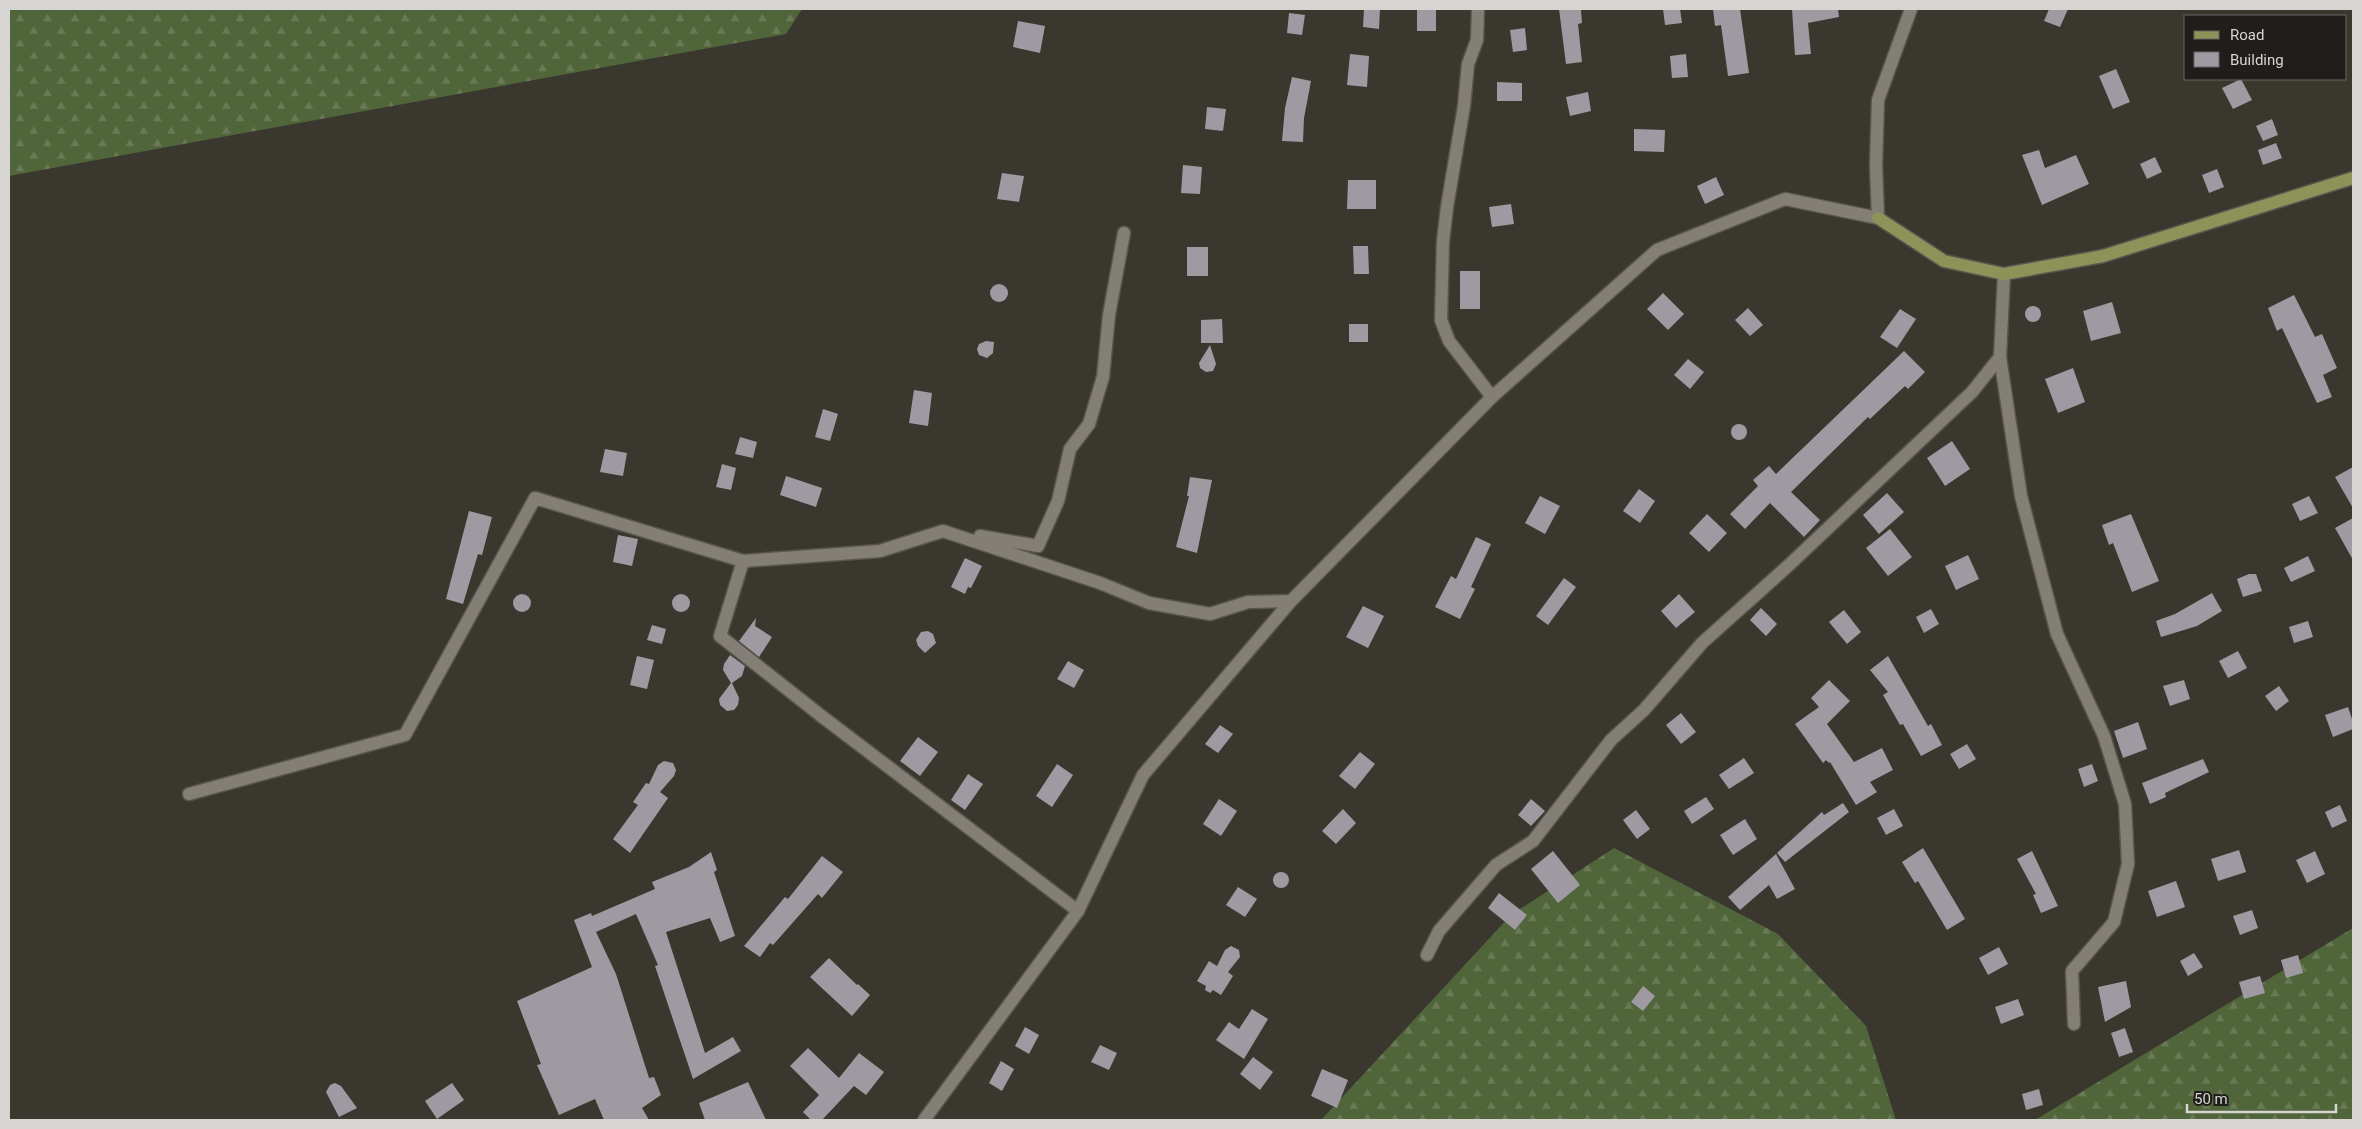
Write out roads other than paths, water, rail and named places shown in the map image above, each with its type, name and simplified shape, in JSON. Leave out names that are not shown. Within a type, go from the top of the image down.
[{"type":"main road","points":[[1878,218],[1944,261],[2004,274],[2103,256],[2353,178]]},
{"type":"street","points":[[1478,9],[1477,40],[1468,64],[1463,116],[1447,208],[1443,242],[1441,320],[1449,341],[1492,397]]},
{"type":"street","points":[[924,1120],[1078,911],[1143,775],[1291,601],[1492,397],[1656,250],[1785,199],[1878,218],[1876,165],[1878,100],[1911,9]]},
{"type":"street","points":[[189,794],[405,735],[535,498],[743,561],[880,551],[943,531],[1038,546],[1058,501],[1070,449],[1089,424],[1103,377],[1108,315],[1124,232]]},
{"type":"street","points":[[2004,274],[2000,357],[2022,496],[2057,634],[2104,736],[2125,804],[2128,864],[2114,922],[2072,971],[2074,1024]]},
{"type":"street","points":[[1427,955],[1439,931],[1496,865],[1533,841],[1612,740],[1644,710],[1702,643],[1790,565],[1972,392],[2000,357]]},
{"type":"street","points":[[943,531],[1100,583],[1149,602],[1210,614],[1248,602],[1291,601]]},
{"type":"street","points":[[743,561],[720,636],[820,715],[1078,911]]}]
